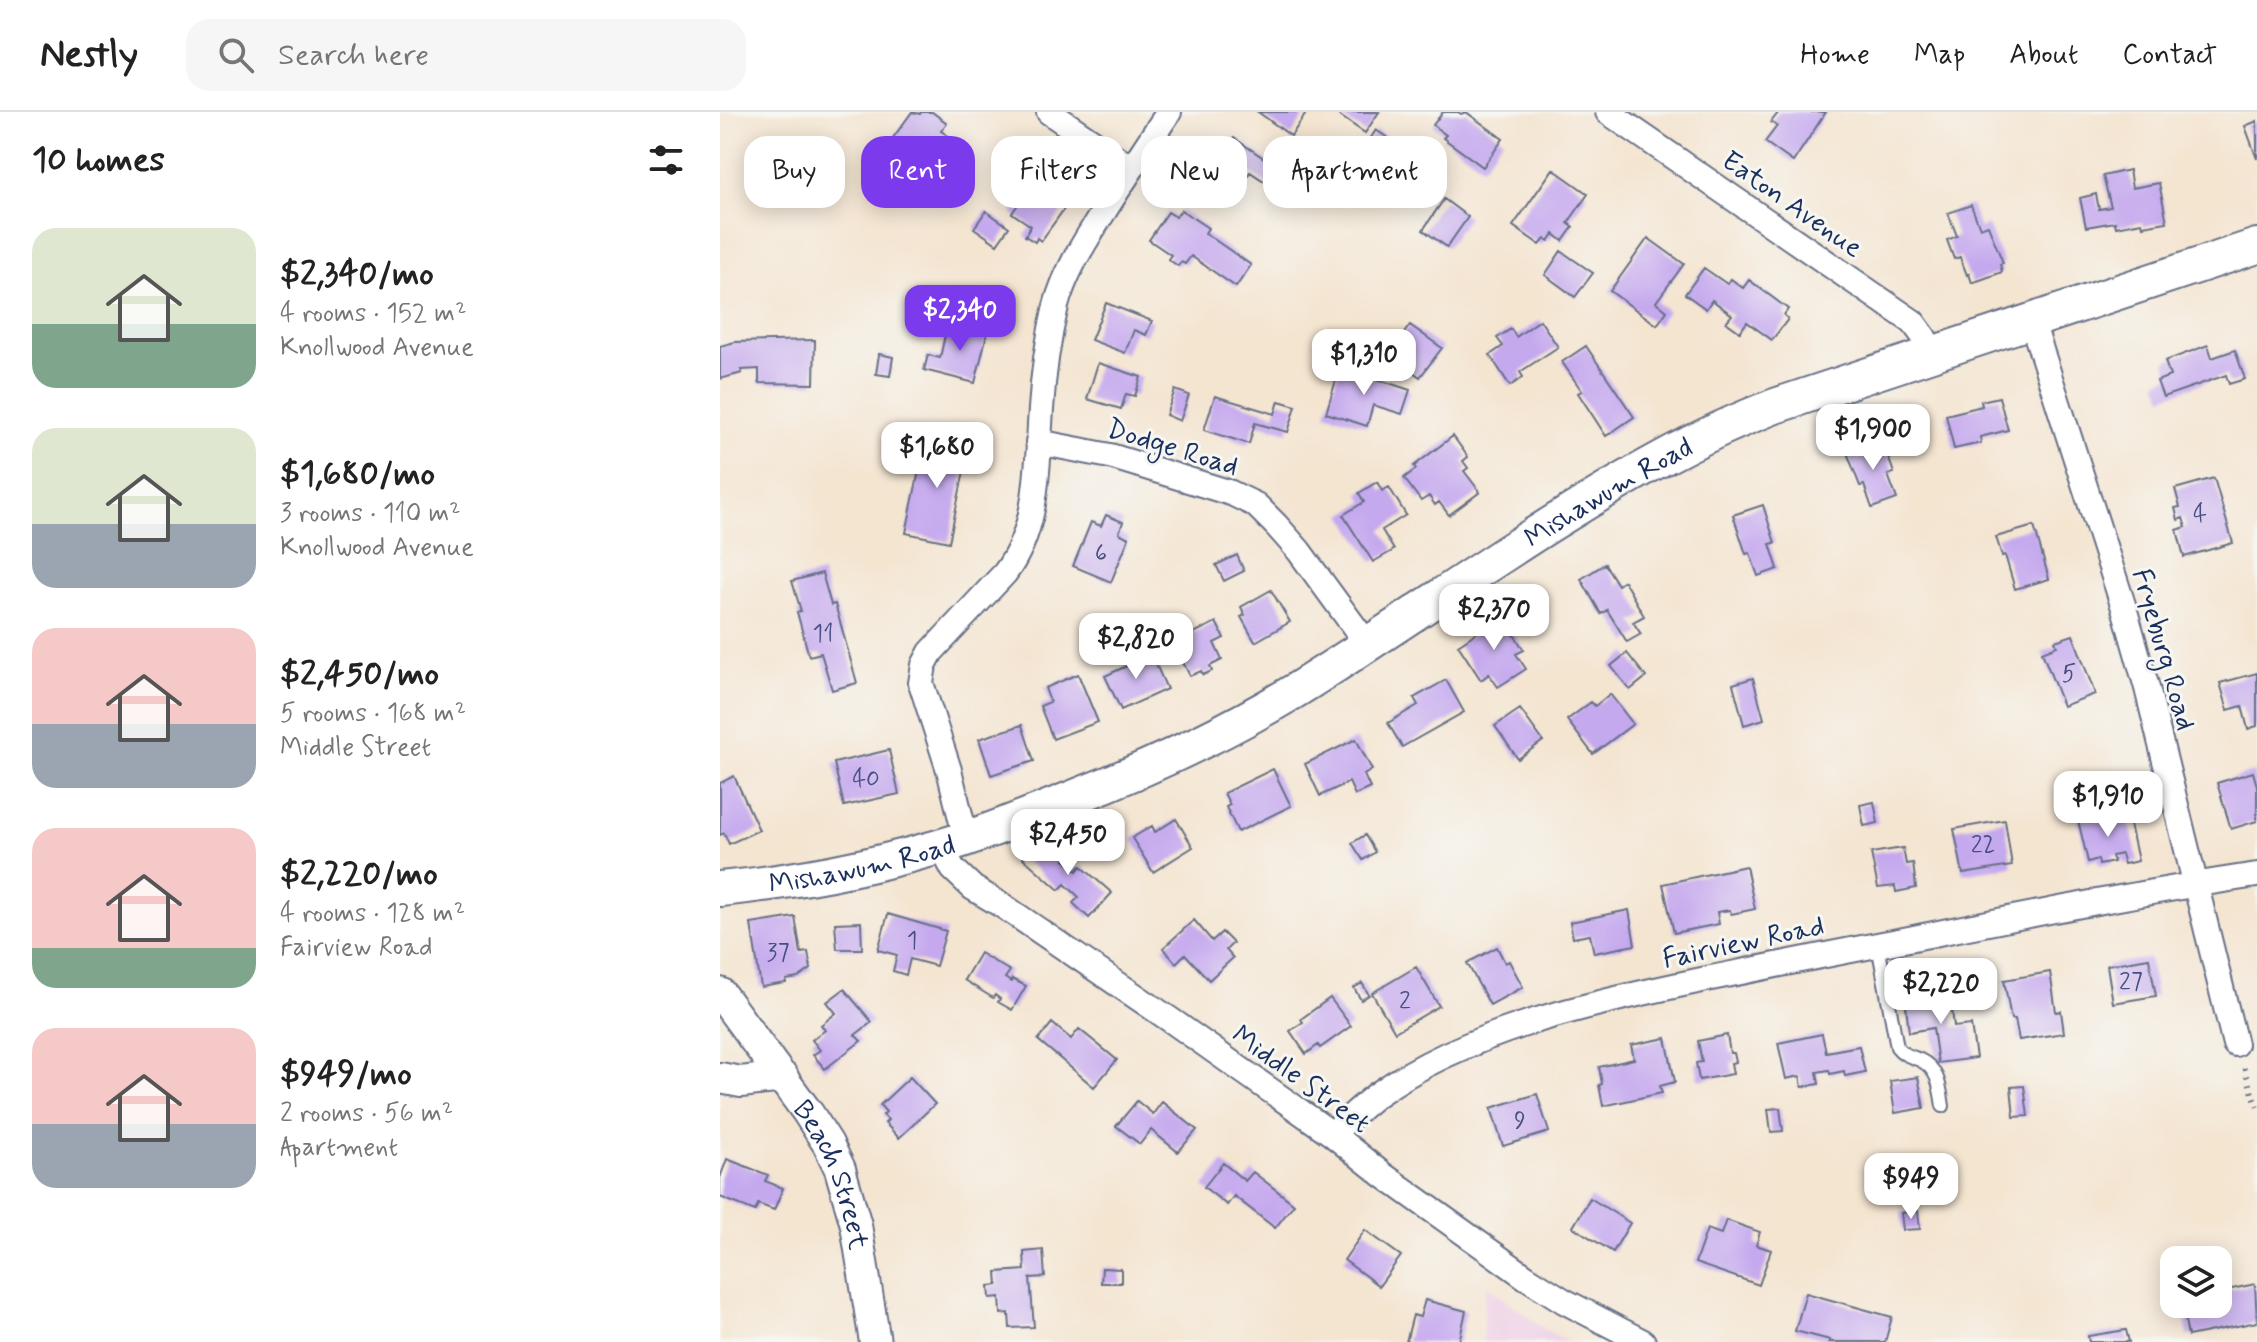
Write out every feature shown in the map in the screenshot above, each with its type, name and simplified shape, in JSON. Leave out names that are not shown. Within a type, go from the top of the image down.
[{"type":"main road","name":"Mishawum Road","points":[[720,889],[826,873],[954,842],[1081,795],[1191,748],[1256,714],[1583,504],[1680,447],[1732,422],[2257,246]]},
{"type":"street","points":[[1049,112],[1131,168]]},
{"type":"street","points":[[954,842],[949,770],[925,698],[922,673],[931,652],[996,584],[1013,562],[1024,539],[1033,501],[1041,404],[1057,303],[1085,241],[1169,112]]},
{"type":"street","name":"Eaton Avenue","points":[[1608,112],[1641,121],[1913,322],[1931,354]]},
{"type":"street","name":"Fryeburg Road","points":[[2032,322],[2125,611],[2158,731],[2235,1044]]},
{"type":"street","name":"Dodge Road","points":[[1038,442],[1110,456],[1231,493],[1256,505],[1299,551],[1367,644]]},
{"type":"street","name":"Middle Street","points":[[954,842],[953,869],[973,888],[1150,1006],[1332,1134],[1383,1175],[1526,1277],[1564,1301],[1643,1342]]},
{"type":"street","name":"Fairview Road","points":[[1332,1134],[1377,1095],[1415,1071],[1544,1018],[1646,992],[1878,945],[2257,875]]},
{"type":"street","points":[[720,993],[783,1077]]},
{"type":"street","name":"Beach Street","points":[[720,1078],[741,1082],[783,1077],[828,1144],[848,1191],[875,1342]]},
{"type":"lane","points":[[1878,945],[1897,1047],[1931,1068],[1939,1083],[1943,1106]]},
{"type":"path","points":[[2235,1044],[2257,1107]]},
{"type":"shaded area","points":[[1486,1285],[1547,1331],[1570,1342],[1482,1342]]},
{"type":"building","points":[[912,112],[932,112],[947,123],[941,131],[948,136],[894,136]]},
{"type":"building","points":[[1258,112],[1307,112],[1291,136]]},
{"type":"building","points":[[1334,112],[1379,112],[1365,133]]},
{"type":"building","points":[[1443,112],[1466,112],[1503,139],[1483,167],[1447,141],[1447,136],[1433,125]]},
{"type":"building","points":[[1779,112],[1826,112],[1793,162],[1765,142],[1777,126],[1771,122]]},
{"type":"building","points":[[2257,121],[2257,159],[2245,126]]},
{"type":"building","points":[[1247,147],[1263,158],[1263,180],[1250,172],[1247,177]]},
{"type":"building","points":[[1553,169],[1588,194],[1568,223],[1573,227],[1563,241],[1554,234],[1549,241],[1545,239],[1540,245],[1513,226]]},
{"type":"building","points":[[2129,170],[2132,188],[2159,183],[2167,222],[2143,226],[2142,222],[2116,227],[2115,222],[2086,227],[2080,198],[2096,194],[2099,209],[2111,207],[2103,176]]},
{"type":"building","points":[[1447,201],[1468,217],[1447,247],[1423,230],[1438,208],[1447,208]]},
{"type":"building","points":[[1971,205],[1980,228],[1988,225],[2003,263],[2000,264],[2002,272],[1972,283],[1960,257],[1954,259],[1947,240],[1957,236],[1948,213]]},
{"type":"building","points":[[1015,208],[1065,208],[1041,241],[1037,238],[1035,242],[1025,236],[1031,226],[1012,213]]},
{"type":"building","points":[[1181,210],[1208,228],[1205,233],[1251,265],[1236,287],[1191,256],[1185,264],[1181,262],[1178,266],[1168,259],[1171,255],[1149,240],[1168,212],[1176,217]]},
{"type":"building","points":[[986,211],[1009,227],[997,244],[974,228]]},
{"type":"building","points":[[1648,238],[1684,264],[1656,302],[1667,311],[1657,325],[1610,291]]},
{"type":"building","points":[[1561,251],[1593,273],[1575,297],[1545,275]]},
{"type":"building","points":[[1704,268],[1727,284],[1731,279],[1743,288],[1749,280],[1788,309],[1784,315],[1788,319],[1772,340],[1747,322],[1740,332],[1726,322],[1732,315],[1712,300],[1706,309],[1685,294]]},
{"type":"building","points":[[1106,303],[1152,321],[1146,335],[1134,330],[1125,353],[1091,340]]},
{"type":"building","points":[[1540,320],[1558,347],[1520,372],[1523,377],[1510,386],[1490,355],[1503,346],[1497,338],[1511,329],[1516,337]]},
{"type":"building","points":[[948,321],[988,330],[975,383],[924,370],[928,355],[940,358]]},
{"type":"building","points":[[1410,325],[1442,348],[1420,377],[1389,354]]},
{"type":"building","points":[[815,340],[814,384],[759,383],[759,369],[741,370],[742,373],[720,379],[720,346],[735,342]]},
{"type":"building","points":[[2208,345],[2212,358],[2235,350],[2245,379],[2229,384],[2226,375],[2163,397],[2157,381],[2170,376],[2165,361]]},
{"type":"building","points":[[1586,346],[1634,417],[1606,436],[1562,362]]},
{"type":"building","points":[[879,354],[893,357],[890,376],[876,374]]},
{"type":"building","points":[[1098,363],[1141,377],[1135,396],[1126,394],[1121,409],[1087,399]]},
{"type":"building","points":[[1340,367],[1410,390],[1402,414],[1373,405],[1367,426],[1326,413]]},
{"type":"building","points":[[1175,390],[1189,395],[1180,421],[1166,415]]},
{"type":"building","points":[[1215,396],[1275,414],[1279,401],[1296,406],[1288,432],[1255,423],[1249,444],[1204,430]]},
{"type":"building","points":[[1999,397],[2008,430],[1980,437],[1981,443],[1954,449],[1946,415],[1982,406],[1981,401]]},
{"type":"building","points":[[1453,436],[1468,457],[1463,461],[1468,468],[1464,471],[1480,492],[1449,515],[1439,502],[1435,505],[1429,496],[1421,501],[1404,478],[1416,469],[1414,466]]},
{"type":"building","points":[[926,437],[969,447],[949,542],[906,533]]},
{"type":"building","points":[[1877,438],[1894,473],[1888,475],[1897,499],[1872,508],[1846,450]]},
{"type":"building","points":[[2214,478],[2233,543],[2184,557],[2177,530],[2186,527],[2183,518],[2178,520],[2175,508],[2180,507],[2175,489]]},
{"type":"building","points":[[1377,482],[1382,491],[1389,487],[1406,515],[1382,530],[1394,550],[1373,562],[1343,515],[1364,502],[1359,493]]},
{"type":"building","points":[[1763,505],[1775,543],[1770,544],[1778,569],[1758,576],[1750,553],[1746,554],[1733,515]]},
{"type":"building","points":[[1106,515],[1123,522],[1119,533],[1129,538],[1111,582],[1073,566],[1091,522],[1101,526]]},
{"type":"building","points":[[2034,526],[2049,579],[2015,589],[1996,537]]},
{"type":"building","points":[[1237,555],[1244,571],[1224,581],[1216,565]]},
{"type":"building","points":[[1605,564],[1618,585],[1624,581],[1644,616],[1633,622],[1641,634],[1627,642],[1607,610],[1601,614],[1581,579]]},
{"type":"building","points":[[822,573],[831,605],[835,604],[857,683],[832,690],[821,653],[809,656],[792,581]]},
{"type":"building","points":[[1271,590],[1290,622],[1255,642],[1241,617],[1245,615],[1241,607]]},
{"type":"building","points":[[1502,616],[1524,650],[1516,654],[1526,669],[1498,687],[1489,674],[1481,680],[1458,645]]},
{"type":"building","points":[[1216,622],[1224,638],[1214,643],[1222,660],[1210,666],[1212,671],[1203,675],[1201,671],[1190,676],[1173,643]]},
{"type":"building","points":[[2073,635],[2095,694],[2063,706],[2042,652],[2057,646],[2055,641]]},
{"type":"building","points":[[1144,650],[1149,662],[1154,660],[1167,689],[1121,710],[1105,676],[1133,663],[1130,657]]},
{"type":"building","points":[[1627,653],[1646,677],[1630,690],[1611,666]]},
{"type":"building","points":[[2257,673],[2257,726],[2248,729],[2242,706],[2228,710],[2220,683]]},
{"type":"building","points":[[1078,674],[1098,722],[1053,739],[1040,706],[1050,702],[1045,688]]},
{"type":"building","points":[[1753,678],[1764,719],[1744,725],[1733,684]]},
{"type":"building","points":[[1446,680],[1464,712],[1402,747],[1388,723],[1418,705],[1414,698]]},
{"type":"building","points":[[1610,694],[1633,724],[1593,754],[1567,720],[1591,702],[1595,706]]},
{"type":"building","points":[[1520,709],[1543,741],[1518,759],[1495,726]]},
{"type":"building","points":[[1022,725],[1034,761],[991,775],[979,739]]},
{"type":"building","points":[[1356,739],[1372,770],[1364,775],[1370,788],[1355,795],[1349,782],[1320,796],[1305,764]]},
{"type":"building","points":[[889,750],[899,794],[844,806],[834,763]]},
{"type":"building","points":[[1273,769],[1291,806],[1238,832],[1226,807],[1230,805],[1224,793]]},
{"type":"building","points":[[2253,772],[2257,786],[2257,821],[2231,829],[2217,783]]},
{"type":"building","points":[[734,776],[759,830],[729,844],[724,833],[720,835],[720,783]]},
{"type":"building","points":[[1874,802],[1878,823],[1864,826],[1860,805]]},
{"type":"building","points":[[2098,815],[2100,821],[2128,815],[2138,861],[2124,864],[2121,854],[2112,856],[2114,862],[2099,865],[2098,859],[2088,862],[2078,820]]},
{"type":"building","points":[[1176,819],[1193,847],[1153,872],[1132,838],[1152,826],[1155,832]]},
{"type":"building","points":[[2005,820],[2012,866],[1963,874],[1954,829]]},
{"type":"building","points":[[1365,835],[1375,852],[1363,860],[1352,843]]},
{"type":"building","points":[[1041,838],[1054,849],[1057,846],[1068,857],[1065,860],[1077,871],[1081,866],[1112,893],[1089,918],[1073,903],[1079,897],[1065,884],[1059,890],[1023,858]]},
{"type":"building","points":[[1903,848],[1906,864],[1913,863],[1916,888],[1896,892],[1895,886],[1878,888],[1871,853]]},
{"type":"building","points":[[1746,866],[1755,909],[1731,914],[1730,910],[1717,912],[1719,924],[1674,933],[1663,884]]},
{"type":"building","points":[[1629,910],[1635,945],[1594,953],[1590,935],[1573,938],[1570,922]]},
{"type":"building","points":[[888,914],[946,931],[936,966],[910,959],[906,975],[893,971],[897,955],[878,950]]},
{"type":"building","points":[[795,917],[801,953],[808,952],[811,969],[798,978],[786,980],[786,983],[761,987],[751,924]]},
{"type":"building","points":[[1194,920],[1212,941],[1222,932],[1233,943],[1226,950],[1233,958],[1209,980],[1185,954],[1176,963],[1163,948]]},
{"type":"building","points":[[861,922],[862,949],[837,949],[835,923]]},
{"type":"building","points":[[1497,947],[1505,963],[1509,961],[1523,987],[1490,1005],[1467,963]]},
{"type":"building","points":[[980,953],[1010,971],[1005,978],[1026,986],[1012,1010],[998,1002],[1000,999],[995,995],[993,998],[964,980]]},
{"type":"building","points":[[2149,958],[2156,996],[2113,1003],[2107,965]]},
{"type":"building","points":[[1416,967],[1439,1006],[1395,1032],[1372,993]]},
{"type":"building","points":[[2050,972],[2056,1012],[2061,1011],[2064,1033],[2019,1040],[2015,1019],[2011,1019],[2004,980]]},
{"type":"building","points":[[1362,983],[1369,995],[1361,1000],[1354,988]]},
{"type":"building","points":[[844,989],[872,1022],[855,1035],[861,1041],[825,1069],[813,1055],[820,1050],[812,1040],[825,1030],[821,1025],[836,1013],[827,1002]]},
{"type":"building","points":[[1944,991],[1946,1002],[1951,1001],[1954,1027],[1971,1025],[1976,1058],[1938,1063],[1933,1028],[1909,1032],[1905,997]]},
{"type":"building","points":[[1330,998],[1351,1026],[1306,1054],[1290,1031]]},
{"type":"building","points":[[1052,1023],[1071,1039],[1079,1029],[1117,1060],[1094,1087],[1038,1040]]},
{"type":"building","points":[[1822,1034],[1826,1052],[1859,1046],[1865,1072],[1845,1076],[1844,1071],[1830,1074],[1829,1070],[1817,1072],[1819,1084],[1802,1087],[1800,1076],[1786,1079],[1778,1043]]},
{"type":"building","points":[[1727,1035],[1730,1053],[1734,1053],[1736,1062],[1731,1063],[1733,1074],[1699,1080],[1696,1063],[1702,1062],[1698,1041]]},
{"type":"building","points":[[1666,1038],[1675,1082],[1660,1086],[1662,1093],[1603,1106],[1599,1067],[1634,1059],[1631,1045]]},
{"type":"building","points":[[910,1077],[935,1104],[899,1138],[885,1123],[888,1120],[883,1115],[886,1112],[880,1105]]},
{"type":"building","points":[[1918,1077],[1924,1108],[1895,1113],[1890,1081]]},
{"type":"building","points":[[2024,1086],[2028,1116],[2014,1117],[2011,1087]]},
{"type":"building","points":[[1537,1094],[1549,1132],[1503,1146],[1491,1108]]},
{"type":"building","points":[[1137,1101],[1153,1114],[1162,1102],[1197,1130],[1178,1152],[1151,1130],[1140,1144],[1116,1126]]},
{"type":"building","points":[[1780,1108],[1783,1131],[1771,1132],[1768,1109]]},
{"type":"building","points":[[727,1159],[768,1175],[765,1181],[783,1188],[774,1210],[758,1204],[755,1211],[720,1197],[720,1178]]},
{"type":"building","points":[[1223,1163],[1245,1181],[1253,1172],[1294,1204],[1275,1228],[1234,1196],[1227,1205],[1204,1187]]},
{"type":"building","points":[[1590,1198],[1630,1223],[1613,1252],[1573,1227]]},
{"type":"building","points":[[1918,1211],[1920,1229],[1903,1230],[1901,1213]]},
{"type":"building","points":[[1726,1220],[1760,1232],[1756,1245],[1771,1250],[1759,1285],[1695,1263],[1707,1229],[1721,1234]]},
{"type":"building","points":[[1365,1230],[1401,1256],[1379,1286],[1344,1260]]},
{"type":"building","points":[[1043,1250],[1045,1277],[1030,1278],[1034,1327],[1010,1328],[1009,1313],[1001,1314],[1000,1297],[990,1298],[989,1286],[998,1285],[997,1272],[1025,1270],[1024,1252]]},
{"type":"building","points":[[1102,1268],[1121,1269],[1121,1283],[1101,1283]]},
{"type":"building","points":[[2255,1284],[2257,1322],[2188,1336],[2185,1318],[2232,1318],[2232,1289]]},
{"type":"building","points":[[1806,1293],[1892,1317],[1885,1342],[1829,1342],[1795,1331]]},
{"type":"building","points":[[1425,1300],[1466,1311],[1459,1342],[1406,1342],[1413,1315],[1420,1317]]},
{"type":"building","points":[[2126,1330],[2129,1342],[2089,1342],[2088,1336]]}]
